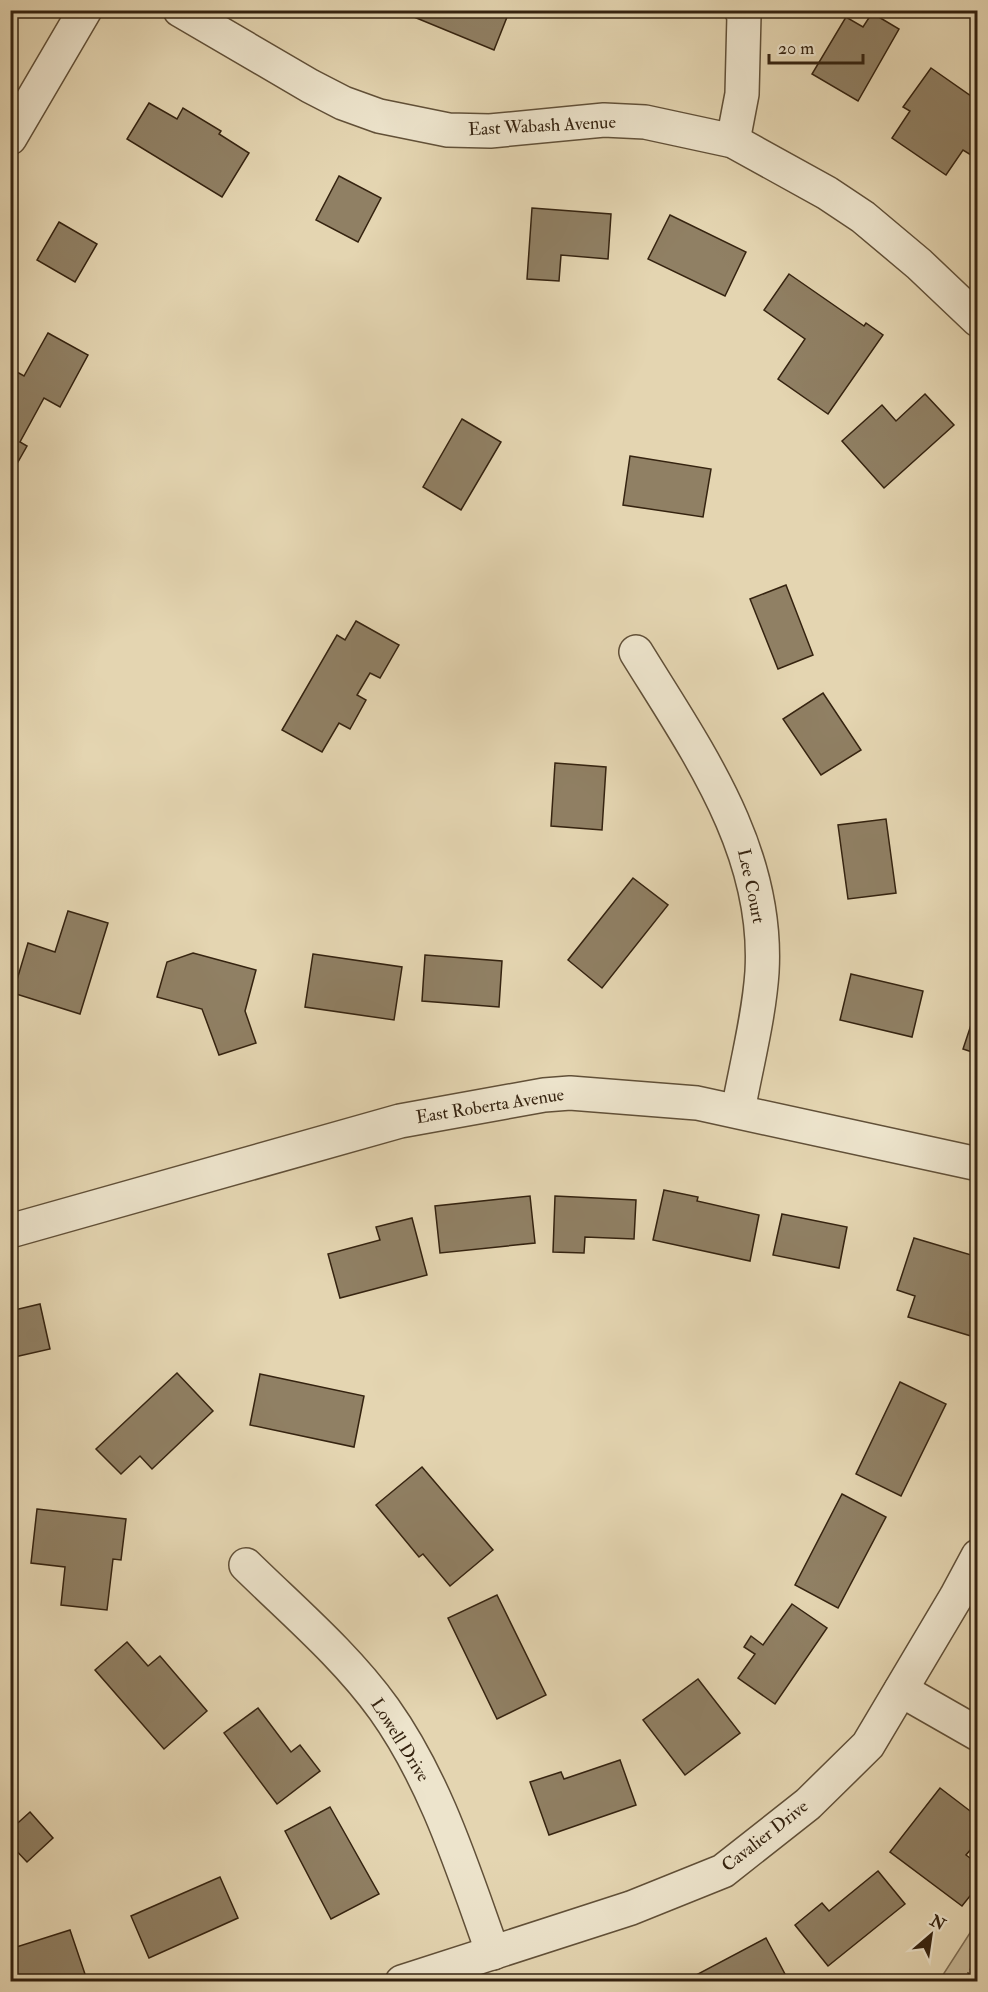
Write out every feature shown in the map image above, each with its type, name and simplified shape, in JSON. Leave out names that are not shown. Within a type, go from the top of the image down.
[{"type":"street","points":[[10,138],[85,10]]},
{"type":"street","name":"East Wabash Avenue","points":[[180,10],[310,86],[343,103],[379,116],[448,130],[490,131],[604,120],[645,122],[733,141],[827,193],[863,217],[919,264],[978,320]]},
{"type":"street","points":[[733,141],[742,94],[744,15],[741,10]]},
{"type":"street","name":"Lee Court","points":[[636,652],[706,765],[738,828],[751,867],[762,937],[762,973],[738,1111]]},
{"type":"street","name":"East Roberta Avenue","points":[[10,1231],[400,1121],[544,1095],[570,1093],[697,1103],[978,1164]]},
{"type":"street","name":"Cavalier Drive","points":[[402,1982],[631,1908],[723,1871],[800,1811],[846,1769],[868,1745],[978,1556]]},
{"type":"street","name":"Lowell Drive","points":[[246,1565],[355,1673],[384,1710],[426,1779],[493,1953]]},
{"type":"street","points":[[901,1690],[978,1734]]},
{"type":"path","points":[[964,1982],[978,1959]]},
{"type":"shaded area","points":[[977,1922],[977,1981],[939,1981]]},
{"type":"building","points":[[397,10],[506,10],[509,12],[494,50]]},
{"type":"building","points":[[872,13],[899,29],[858,101],[812,74],[846,17],[863,27]]},
{"type":"building","points":[[931,68],[978,101],[978,146],[971,155],[963,150],[946,175],[892,138],[910,111],[903,107]]},
{"type":"building","points":[[149,103],[177,119],[183,108],[221,131],[219,134],[249,153],[222,197],[127,139]]},
{"type":"building","points":[[339,176],[381,198],[358,242],[316,220]]},
{"type":"building","points":[[532,208],[611,214],[608,259],[561,255],[559,281],[527,279]]},
{"type":"building","points":[[670,215],[746,252],[725,296],[648,259]]},
{"type":"building","points":[[59,222],[97,244],[75,282],[37,260]]},
{"type":"building","points":[[789,274],[864,326],[866,323],[883,335],[828,414],[778,379],[805,339],[764,310]]},
{"type":"building","points":[[48,333],[88,355],[60,407],[44,398],[20,442],[27,446],[10,476],[10,368],[24,376]]},
{"type":"building","points":[[925,394],[954,425],[884,488],[842,441],[882,405],[896,421]]},
{"type":"building","points":[[462,419],[501,442],[461,510],[423,487]]},
{"type":"building","points":[[630,456],[711,469],[703,517],[623,505]]},
{"type":"building","points":[[786,585],[813,655],[778,669],[750,599]]},
{"type":"building","points":[[356,621],[399,645],[380,678],[370,673],[357,695],[366,700],[350,729],[339,723],[322,752],[282,730],[337,635],[345,640]]},
{"type":"building","points":[[823,693],[861,750],[821,775],[783,719]]},
{"type":"building","points":[[555,763],[606,767],[602,830],[551,826]]},
{"type":"building","points":[[886,819],[896,893],[848,899],[838,825]]},
{"type":"building","points":[[633,878],[668,905],[602,988],[568,960]]},
{"type":"building","points":[[68,911],[108,923],[80,1014],[13,993],[28,943],[55,952]]},
{"type":"building","points":[[193,953],[256,970],[245,1011],[256,1043],[219,1055],[202,1009],[157,997],[167,962]]},
{"type":"building","points":[[313,954],[402,967],[394,1020],[305,1007]]},
{"type":"building","points":[[425,955],[502,961],[499,1007],[422,1001]]},
{"type":"building","points":[[851,974],[923,991],[912,1037],[840,1020]]},
{"type":"building","points":[[978,1007],[978,1054],[963,1049]]},
{"type":"building","points":[[664,1190],[698,1197],[697,1201],[759,1215],[750,1261],[653,1240]]},
{"type":"building","points":[[530,1196],[535,1243],[440,1253],[435,1206]]},
{"type":"building","points":[[555,1196],[636,1200],[634,1239],[585,1237],[584,1253],[553,1252]]},
{"type":"building","points":[[782,1214],[847,1227],[839,1268],[773,1255]]},
{"type":"building","points":[[412,1218],[427,1275],[340,1298],[328,1254],[380,1240],[376,1227]]},
{"type":"building","points":[[914,1238],[978,1257],[978,1315],[971,1336],[908,1317],[915,1296],[897,1290]]},
{"type":"building","points":[[40,1304],[50,1349],[10,1358],[10,1311]]},
{"type":"building","points":[[177,1373],[213,1411],[152,1469],[140,1456],[121,1474],[96,1449]]},
{"type":"building","points":[[260,1374],[364,1396],[354,1447],[250,1425]]},
{"type":"building","points":[[900,1382],[946,1404],[901,1496],[856,1474]]},
{"type":"building","points":[[422,1467],[493,1550],[450,1586],[423,1554],[419,1557],[376,1505]]},
{"type":"building","points":[[842,1494],[886,1517],[838,1608],[795,1585]]},
{"type":"building","points":[[37,1509],[126,1519],[121,1560],[113,1559],[107,1610],[61,1605],[65,1567],[31,1563]]},
{"type":"building","points":[[497,1595],[546,1695],[497,1719],[448,1618]]},
{"type":"building","points":[[792,1604],[827,1628],[775,1704],[738,1678],[755,1654],[744,1647],[751,1636],[763,1645]]},
{"type":"building","points":[[127,1642],[148,1666],[160,1656],[207,1711],[164,1749],[95,1670]]},
{"type":"building","points":[[698,1679],[740,1733],[685,1775],[643,1720]]},
{"type":"building","points":[[258,1708],[291,1752],[300,1745],[320,1771],[277,1804],[224,1733]]},
{"type":"building","points":[[620,1760],[636,1805],[549,1835],[530,1782],[561,1772],[564,1779]]},
{"type":"building","points":[[940,1788],[978,1817],[978,1841],[966,1855],[978,1864],[978,1886],[962,1906],[890,1852]]},
{"type":"building","points":[[330,1807],[379,1894],[331,1919],[285,1831]]},
{"type":"building","points":[[30,1812],[53,1838],[27,1862],[10,1844],[10,1830]]},
{"type":"building","points":[[878,1871],[905,1904],[828,1966],[795,1925],[822,1903],[829,1911]]},
{"type":"building","points":[[220,1877],[238,1918],[149,1958],[131,1916]]},
{"type":"building","points":[[70,1930],[86,1977],[72,1982],[10,1982],[10,1949]]},
{"type":"building","points":[[766,1938],[786,1976],[776,1982],[699,1982],[696,1975]]}]
